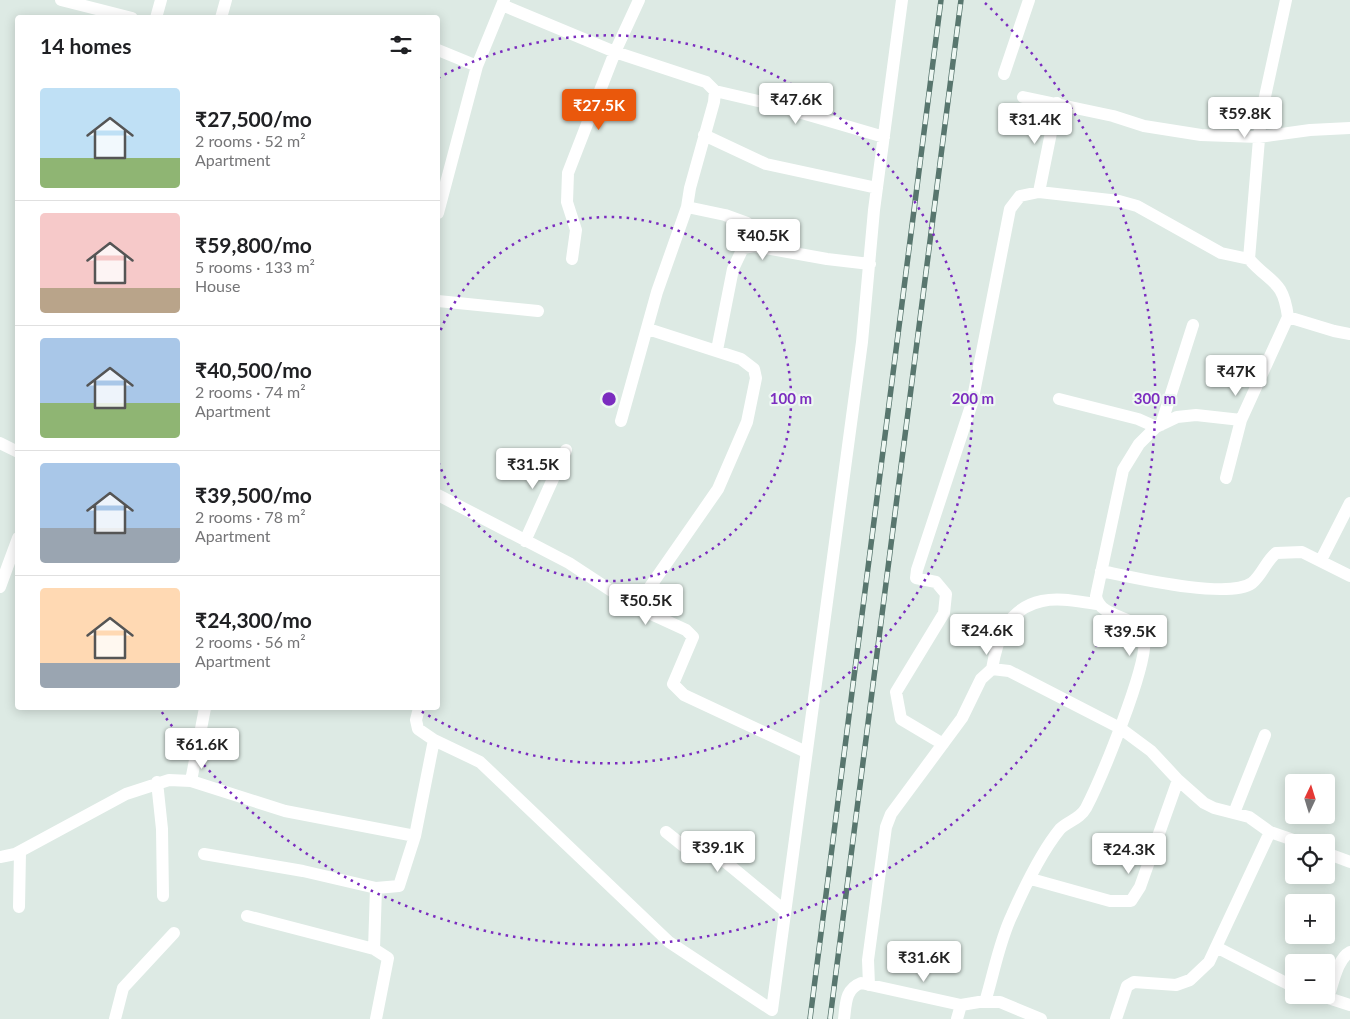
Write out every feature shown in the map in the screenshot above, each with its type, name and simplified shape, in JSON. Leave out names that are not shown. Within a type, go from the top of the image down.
[{"type":"street","points":[[61,0],[118,15]]},
{"type":"street","points":[[157,15],[161,0]]},
{"type":"street","points":[[222,15],[226,0]]},
{"type":"street","points":[[572,259],[576,230],[567,202],[568,173],[615,52],[639,0]]},
{"type":"street","points":[[418,710],[416,720],[418,729],[434,740],[480,762],[670,942],[771,1014],[862,342],[877,188],[902,0]]},
{"type":"street","points":[[1004,74],[1029,0]]},
{"type":"street","points":[[1249,259],[1261,115],[1286,0]]},
{"type":"street","points":[[440,205],[477,66],[503,3],[615,52],[706,82],[715,91],[771,104],[884,137]]},
{"type":"street","points":[[440,51],[477,66]]},
{"type":"street","points":[[621,421],[658,292],[687,208],[690,188],[714,102],[715,91]]},
{"type":"street","points":[[1023,97],[1057,103],[1154,128],[1200,135],[1259,137],[1310,130],[1350,128]]},
{"type":"street","points":[[1039,192],[1057,103]]},
{"type":"street","points":[[704,134],[766,164],[877,188]]},
{"type":"street","points":[[943,744],[901,719],[896,692],[944,613],[946,594],[936,582],[916,578],[917,570],[972,403],[1010,209],[1020,196],[1039,192],[1104,198],[1137,206],[1221,253],[1249,259],[1258,269],[1278,284],[1286,302],[1288,317],[1241,420],[1226,478]]},
{"type":"street","points":[[687,208],[725,214],[747,223],[754,246]]},
{"type":"street","points":[[717,350],[732,269],[743,248],[754,246],[827,259],[870,264]]},
{"type":"street","points":[[440,301],[538,311]]},
{"type":"street","points":[[1288,317],[1350,334]]},
{"type":"street","points":[[1158,426],[1193,325]]},
{"type":"street","points":[[636,607],[718,489],[747,422],[756,378],[754,369],[741,359],[648,329]]},
{"type":"street","points":[[1059,399],[1158,426]]},
{"type":"street","points":[[985,1002],[1011,916],[1050,844],[1062,828],[1079,818],[1086,809],[1120,728],[1144,657],[1144,637],[1140,628],[1102,609],[1097,604],[1096,596],[1123,470],[1139,444],[1158,426],[1177,417],[1196,415],[1241,420]]},
{"type":"street","points":[[0,443],[15,450]]},
{"type":"street","points":[[525,540],[566,450]]},
{"type":"street","points":[[440,496],[569,563],[636,607],[686,630],[693,637],[673,684],[684,695],[806,752]]},
{"type":"street","points":[[1321,560],[1350,502]]},
{"type":"street","points":[[1101,571],[1176,585],[1222,589],[1241,587],[1252,583],[1276,554],[1302,552],[1350,576]]},
{"type":"street","points":[[0,587],[15,559]]},
{"type":"street","points":[[869,985],[868,960],[886,827],[891,814],[962,718],[981,679],[992,669],[999,636],[1014,617],[1028,606],[1042,601],[1058,600],[1097,604]]},
{"type":"street","points":[[992,669],[1009,672],[1120,728],[1151,751],[1178,780],[1204,803],[1214,808],[1249,817],[1270,832],[1285,837]]},
{"type":"street","points":[[191,781],[205,710]]},
{"type":"street","points":[[1234,812],[1265,735]]},
{"type":"street","points":[[204,854],[303,871],[376,888],[399,886],[415,836],[434,740]]},
{"type":"street","points":[[0,857],[20,852],[126,794],[157,782],[169,780],[191,781],[285,811],[415,836]]},
{"type":"street","points":[[1031,879],[1110,901],[1131,901],[1140,887],[1178,780]]},
{"type":"street","points":[[157,782],[162,829],[163,896]]},
{"type":"street","points":[[666,832],[696,856],[705,845],[785,911]]},
{"type":"street","points":[[1116,1019],[1127,986],[1134,982],[1176,985],[1190,980],[1209,962],[1270,832]]},
{"type":"street","points":[[19,908],[20,852]]},
{"type":"street","points":[[1335,856],[1350,862]]},
{"type":"street","points":[[374,949],[376,888]]},
{"type":"street","points":[[247,916],[374,949],[388,958],[376,1019]]},
{"type":"street","points":[[115,1019],[123,988],[174,933]]},
{"type":"street","points":[[1216,947],[1285,982]]},
{"type":"street","points":[[1335,975],[1344,955],[1350,952]]},
{"type":"street","points":[[844,1019],[848,993],[854,986],[861,983],[961,1005],[1000,1002],[1041,1019]]},
{"type":"street","points":[[1335,1000],[1350,1005]]},
{"type":"street","points":[[957,1019],[961,1005]]},
{"type":"railway","points":[[810,1019],[941,0]]},
{"type":"railway","points":[[830,1019],[961,0]]}]
